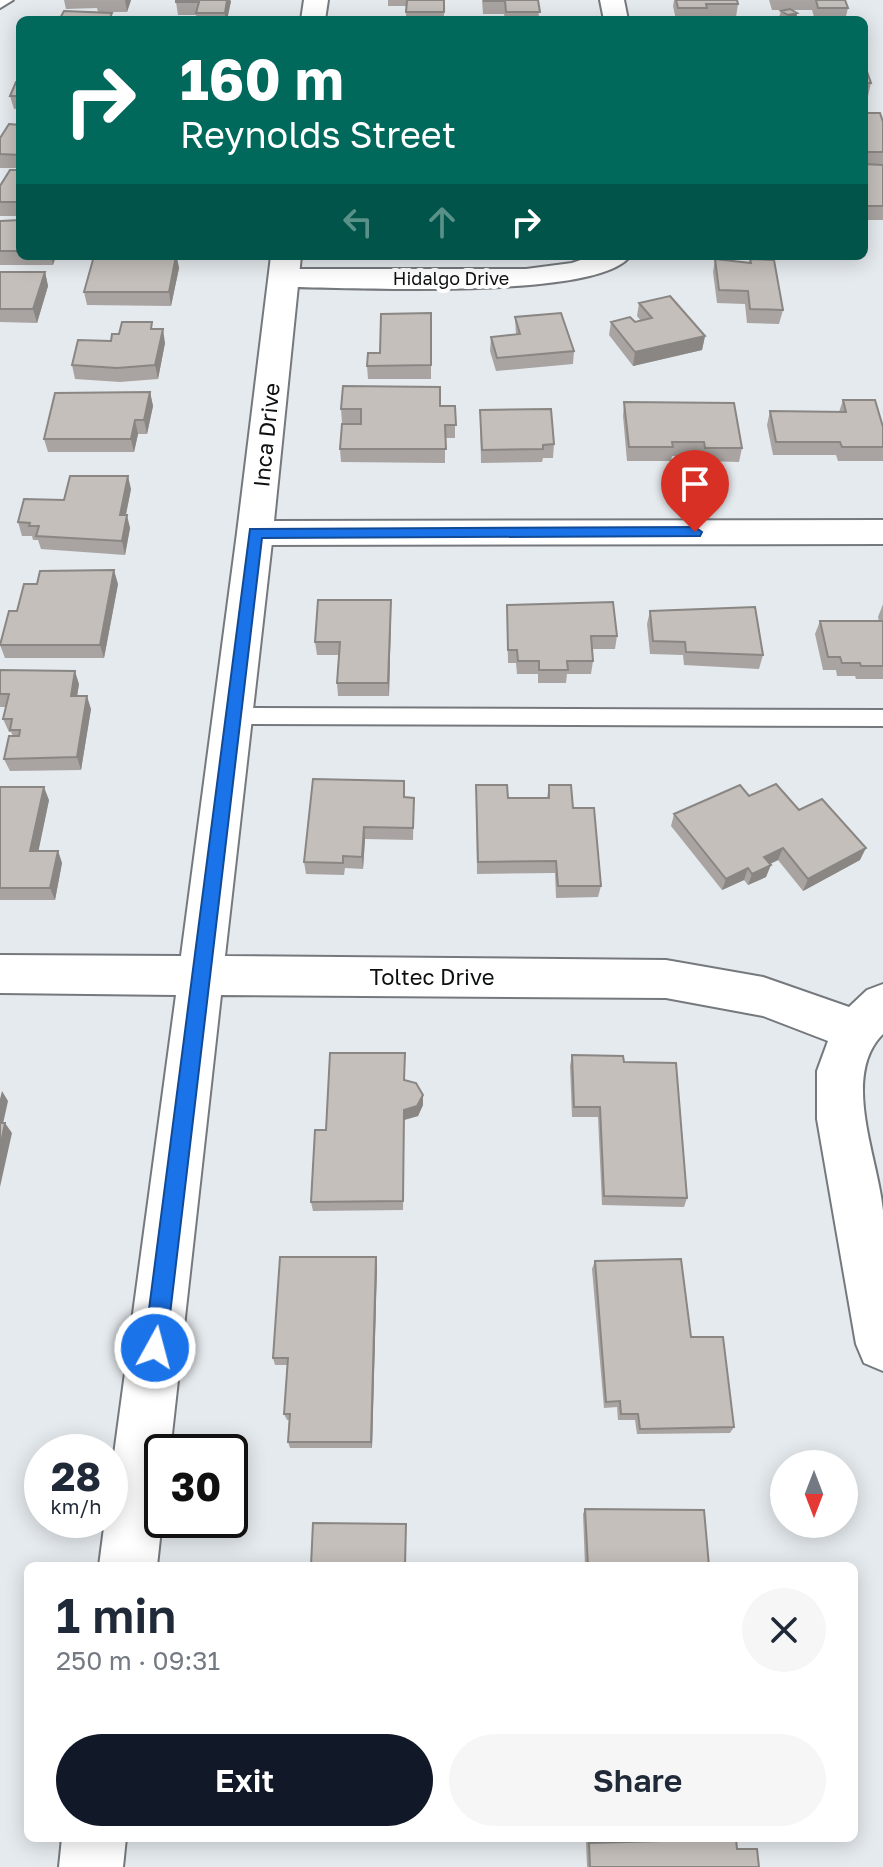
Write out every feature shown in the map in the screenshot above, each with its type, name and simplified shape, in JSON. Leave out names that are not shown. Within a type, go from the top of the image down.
[{"type":"street","name":"Hidalgo Drive","points":[[285,267],[526,278],[566,275],[608,260]]},
{"type":"street","name":"Inca Drive","points":[[128,1562],[285,267]]},
{"type":"street","points":[[255,533],[883,532]]},
{"type":"street","name":"Toltec Drive","points":[[0,974],[666,979],[734,989],[869,1017]]},
{"type":"street","points":[[869,1017],[841,1071],[841,1119],[883,1344]]},
{"type":"street","points":[[91,1867],[94,1842]]},
{"type":"lane","points":[[232,716],[883,718]]},
{"type":"building","points":[[176,0],[227,0],[225,13],[196,13],[199,2]]},
{"type":"building","points":[[407,0],[444,0],[444,12],[406,12]]},
{"type":"building","points":[[484,0],[538,0],[540,12],[506,12],[505,1]]},
{"type":"building","points":[[676,0],[737,0],[738,4],[678,8]]},
{"type":"building","points":[[816,0],[845,0],[848,8],[818,8]]},
{"type":"building","points":[[790,9],[797,13],[788,15],[781,11]]},
{"type":"building","points":[[64,11],[112,13],[111,16],[61,16]]},
{"type":"building","points":[[16,82],[16,96],[10,96]]},
{"type":"building","points":[[868,113],[880,113],[883,152],[868,152]]},
{"type":"building","points":[[9,124],[16,125],[16,155],[0,154],[0,138]]},
{"type":"building","points":[[868,164],[883,165],[883,206],[868,206]]},
{"type":"building","points":[[10,170],[16,170],[16,202],[0,202],[0,186]]},
{"type":"building","points":[[16,220],[16,251],[0,251],[0,221]]},
{"type":"building","points":[[93,260],[175,260],[169,292],[84,292]]},
{"type":"building","points":[[715,260],[751,263],[750,260],[774,260],[783,310],[750,309],[748,291],[719,290]]},
{"type":"building","points":[[0,272],[45,272],[33,309],[0,309]]},
{"type":"building","points":[[670,296],[705,336],[635,352],[611,322],[630,317],[635,322],[652,318],[639,303]]},
{"type":"building","points":[[431,313],[431,365],[367,366],[368,353],[380,353],[381,314]]},
{"type":"building","points":[[561,313],[574,351],[497,358],[491,337],[520,334],[515,317]]},
{"type":"building","points":[[122,322],[152,322],[151,329],[163,329],[155,365],[117,368],[72,365],[78,340],[111,341],[112,334],[119,334]]},
{"type":"building","points":[[343,386],[440,387],[440,406],[455,406],[456,425],[445,425],[446,449],[340,449],[342,424],[361,424],[361,409],[341,409]]},
{"type":"building","points":[[150,392],[144,420],[135,420],[131,439],[44,439],[55,393]]},
{"type":"building","points":[[843,400],[875,400],[883,427],[883,447],[842,447],[840,442],[776,442],[770,411],[846,412]]},
{"type":"building","points":[[624,402],[734,403],[742,448],[705,448],[704,442],[672,442],[673,447],[629,447]]},
{"type":"building","points":[[551,409],[554,444],[543,445],[543,449],[482,450],[480,410]]},
{"type":"building","points":[[70,476],[128,476],[120,515],[127,515],[122,541],[36,536],[39,526],[18,522],[24,499],[64,500]]},
{"type":"building","points":[[114,570],[100,645],[0,645],[9,611],[17,611],[24,584],[37,584],[40,571]]},
{"type":"building","points":[[318,600],[391,600],[388,683],[337,683],[340,642],[315,642]]},
{"type":"building","points":[[613,602],[617,636],[591,636],[593,661],[567,661],[568,670],[539,670],[539,661],[518,661],[517,650],[508,650],[507,605]]},
{"type":"building","points":[[755,607],[763,655],[686,652],[685,642],[653,641],[650,611]]},
{"type":"building","points":[[820,621],[883,621],[883,666],[842,663],[840,657],[828,657]]},
{"type":"building","points":[[0,670],[75,671],[71,696],[87,696],[77,757],[4,759],[9,736],[19,736],[20,730],[10,730],[12,719],[3,719],[9,694],[0,694]]},
{"type":"building","points":[[313,779],[404,781],[404,797],[414,798],[413,828],[364,827],[362,857],[343,856],[343,863],[304,862]]},
{"type":"building","points":[[776,784],[799,810],[822,799],[866,848],[808,879],[783,848],[764,857],[771,865],[752,874],[748,868],[726,879],[674,814],[740,785],[749,796]]},
{"type":"building","points":[[476,785],[507,785],[508,798],[549,798],[549,785],[571,785],[573,808],[594,808],[601,886],[558,886],[556,861],[478,862]]},
{"type":"building","points":[[0,787],[44,787],[30,851],[58,851],[50,888],[0,888]]},
{"type":"building","points":[[330,1053],[405,1053],[404,1080],[416,1083],[423,1095],[417,1106],[404,1110],[403,1201],[311,1202],[315,1130],[326,1130]]},
{"type":"building","points":[[572,1055],[623,1056],[624,1062],[676,1063],[687,1198],[604,1196],[600,1107],[574,1107]]},
{"type":"building","points":[[0,1123],[5,1123],[0,1148]]},
{"type":"building","points":[[280,1257],[376,1257],[371,1442],[288,1442],[290,1414],[284,1414],[288,1358],[273,1358]]},
{"type":"building","points":[[681,1259],[691,1337],[723,1337],[734,1427],[640,1429],[638,1414],[621,1414],[620,1401],[606,1402],[595,1261]]},
{"type":"building","points":[[585,1509],[704,1510],[709,1562],[588,1562]]},
{"type":"building","points":[[313,1523],[406,1524],[405,1562],[311,1562]]},
{"type":"building","points":[[736,1842],[737,1849],[757,1849],[759,1867],[590,1867],[589,1843]]},
{"type":"route","points":[[155,1348],[255,533],[695,532]]}]
